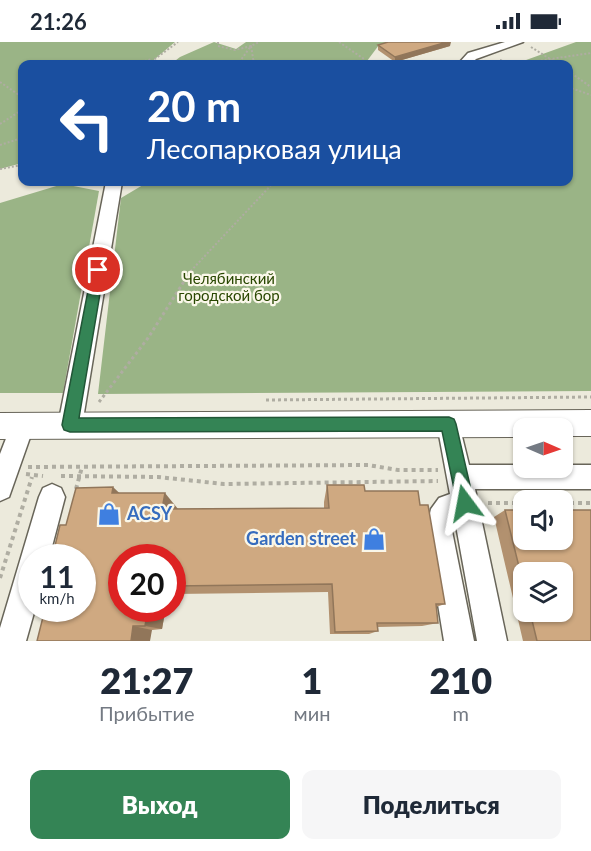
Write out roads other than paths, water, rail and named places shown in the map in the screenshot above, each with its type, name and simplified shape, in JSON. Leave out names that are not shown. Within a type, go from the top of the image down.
[{"type":"main road","points":[[11,426],[72,414],[449,424],[591,423]]},
{"type":"street","points":[[458,46],[468,60],[517,42]]},
{"type":"street","points":[[72,414],[113,186]]},
{"type":"street","points":[[449,424],[492,641]]},
{"type":"street","points":[[3,478],[11,426]]},
{"type":"street","points":[[461,486],[591,477]]},
{"type":"street","points":[[38,544],[50,484]]},
{"type":"street","points":[[459,641],[439,531],[440,518],[461,486]]},
{"type":"street","points":[[11,641],[18,617]]},
{"type":"place","name":"ACSY","points":[[109,514]]},
{"type":"place","name":"Garden street","points":[[374,539]]},
{"type":"park label","name":"Челябинский городской бор","points":[[229,288]]}]
